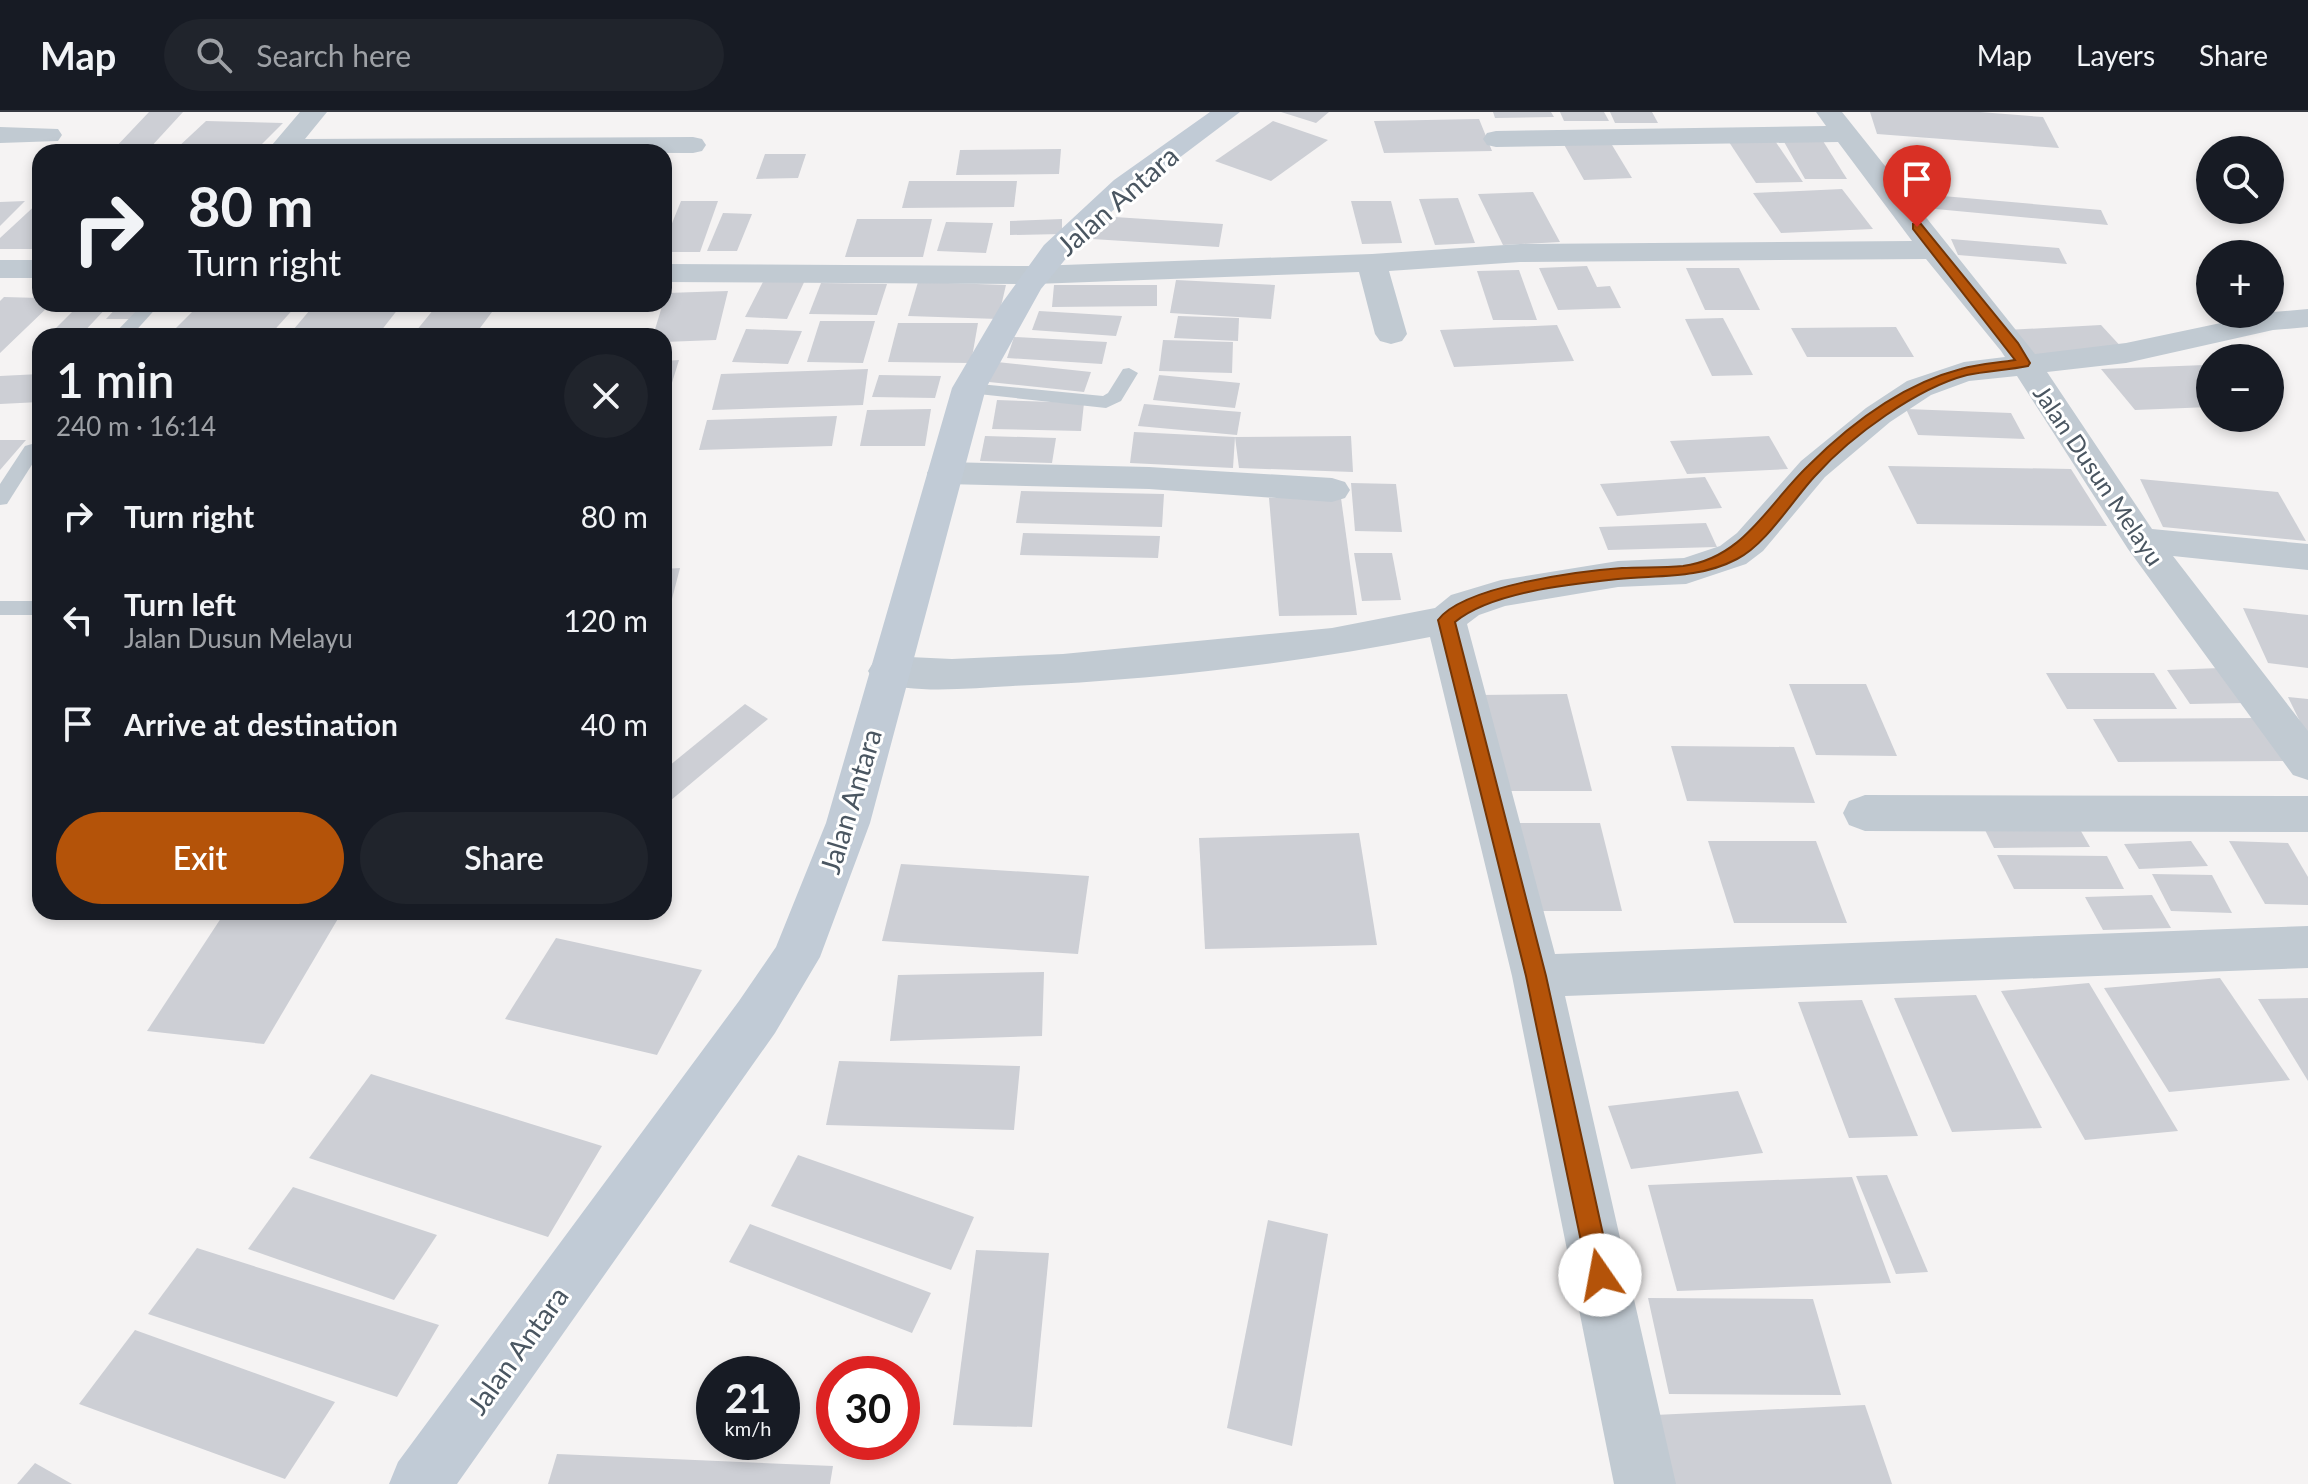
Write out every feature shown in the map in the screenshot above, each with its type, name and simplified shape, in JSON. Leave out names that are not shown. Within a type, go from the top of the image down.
[{"type":"street","points":[[287,144],[314,112]]},
{"type":"street","name":"Jalan Antara","points":[[420,1484],[757,1017],[796,957],[848,823],[969,388],[1035,275],[1067,238],[1109,199],[1227,112]]},
{"type":"street","points":[[1496,139],[1838,123]]},
{"type":"street","name":"Jalan Dusun Melayu","points":[[1838,123],[1934,250],[2014,346],[2141,540],[2308,763]]},
{"type":"street","points":[[0,135],[49,135]]},
{"type":"street","points":[[672,145],[693,145]]},
{"type":"street","points":[[672,273],[1035,275],[1372,263],[1520,253],[1934,250]]},
{"type":"street","points":[[1372,263],[1391,334]]},
{"type":"street","points":[[0,269],[32,269]]},
{"type":"street","points":[[888,671],[952,674],[1063,669],[1332,642],[1446,620],[1465,605],[1501,593],[1618,574],[1686,571],[1733,555],[1761,531],[1813,469],[1878,415],[1919,388],[1964,372],[2029,372],[2273,321],[2308,318]]},
{"type":"street","points":[[945,473],[1149,478],[1332,490]]},
{"type":"street","points":[[2141,540],[2308,557]]},
{"type":"street","points":[[1446,620],[1536,976],[1645,1484]]},
{"type":"street","points":[[1865,813],[2308,814]]},
{"type":"street","points":[[1536,976],[2308,947]]},
{"type":"lane","points":[[129,328],[144,312]]},
{"type":"lane","points":[[969,388],[1106,402],[1115,397],[1129,373]]},
{"type":"lane","points":[[0,499],[32,450]]},
{"type":"lane","points":[[0,608],[32,608]]},
{"type":"building","points":[[149,112],[183,112],[154,144],[119,144]]},
{"type":"building","points":[[1281,112],[1329,112],[1316,123]]},
{"type":"building","points":[[1493,112],[1551,112],[1554,117],[1495,118]]},
{"type":"building","points":[[1560,112],[1604,112],[1609,121],[1564,121]]},
{"type":"building","points":[[1610,112],[1652,112],[1658,123],[1615,123]]},
{"type":"building","points":[[1870,112],[1980,112],[2043,117],[2059,148],[1877,134]]},
{"type":"building","points":[[1479,119],[1492,151],[1384,153],[1374,121]]},
{"type":"building","points":[[206,121],[283,123],[262,144],[181,144]]},
{"type":"building","points":[[1273,121],[1328,140],[1271,181],[1215,161]]},
{"type":"building","points":[[1773,138],[1803,182],[1756,183],[1727,139]]},
{"type":"building","points":[[1609,140],[1632,178],[1584,180],[1562,141]]},
{"type":"building","points":[[1783,140],[1823,141],[1847,179],[1805,179]]},
{"type":"building","points":[[1061,149],[1059,174],[956,175],[960,150]]},
{"type":"building","points":[[765,154],[806,154],[798,178],[756,179]]},
{"type":"building","points":[[909,181],[1017,181],[1014,207],[902,208]]},
{"type":"building","points":[[1842,189],[1873,229],[1781,233],[1753,193]]},
{"type":"building","points":[[1533,192],[1560,242],[1503,245],[1478,194]]},
{"type":"building","points":[[1920,194],[2101,210],[2108,225],[1925,208]]},
{"type":"building","points":[[1458,198],[1475,243],[1435,245],[1419,199]]},
{"type":"building","points":[[25,201],[0,226],[0,202]]},
{"type":"building","points":[[681,201],[718,201],[700,252],[672,252],[672,223]]},
{"type":"building","points":[[1351,201],[1391,201],[1402,243],[1362,244]]},
{"type":"building","points":[[32,208],[32,249],[0,249],[0,238]]},
{"type":"building","points":[[723,213],[752,214],[737,251],[707,251]]},
{"type":"building","points":[[1099,216],[1223,224],[1219,247],[1092,239]]},
{"type":"building","points":[[857,219],[932,219],[923,257],[845,257]]},
{"type":"building","points":[[1062,219],[1062,234],[1010,235],[1010,221]]},
{"type":"building","points":[[946,222],[993,223],[986,253],[937,251]]},
{"type":"building","points":[[1951,239],[2059,248],[2067,264],[1958,255]]},
{"type":"building","points":[[1587,266],[1597,287],[1610,286],[1621,308],[1558,310],[1539,268]]},
{"type":"building","points":[[1686,268],[1739,268],[1760,310],[1705,310]]},
{"type":"building","points":[[1519,270],[1537,320],[1493,320],[1477,271]]},
{"type":"building","points":[[766,276],[806,278],[787,319],[745,317]]},
{"type":"building","points":[[1176,280],[1275,285],[1271,319],[1170,313]]},
{"type":"building","points":[[918,282],[1006,285],[998,319],[908,316]]},
{"type":"building","points":[[821,283],[887,284],[877,315],[809,314]]},
{"type":"building","points":[[1054,285],[1157,285],[1157,306],[1052,307]]},
{"type":"building","points":[[728,291],[716,340],[672,342],[672,328],[655,328],[660,312],[672,312],[672,293]]},
{"type":"building","points":[[4,297],[32,298],[32,312],[43,312],[0,353],[0,301]]},
{"type":"building","points":[[1039,311],[1122,316],[1116,336],[1032,330]]},
{"type":"building","points":[[72,312],[102,312],[88,328],[56,328]]},
{"type":"building","points":[[113,312],[139,312],[133,319],[106,319]]},
{"type":"building","points":[[192,312],[291,312],[276,328],[176,328]]},
{"type":"building","points":[[308,312],[396,312],[383,328],[295,328]]},
{"type":"building","points":[[432,312],[492,312],[480,328],[418,328]]},
{"type":"building","points":[[1178,316],[1239,318],[1238,341],[1174,338]]},
{"type":"building","points":[[1723,318],[1753,375],[1712,376],[1685,319]]},
{"type":"building","points":[[820,321],[875,321],[863,363],[807,362]]},
{"type":"building","points":[[898,323],[978,323],[971,363],[888,362]]},
{"type":"building","points":[[1557,325],[1574,361],[1454,367],[1440,330]]},
{"type":"building","points":[[2101,325],[2125,351],[2028,356],[2006,330]]},
{"type":"building","points":[[1896,327],[1914,357],[1807,357],[1791,328]]},
{"type":"building","points":[[746,329],[802,331],[788,364],[732,362]]},
{"type":"building","points":[[1014,337],[1107,342],[1102,364],[1007,358]]},
{"type":"building","points":[[1163,340],[1233,342],[1232,373],[1159,371]]},
{"type":"building","points":[[672,360],[679,360],[672,383]]},
{"type":"building","points":[[997,362],[1091,372],[1084,392],[989,382]]},
{"type":"building","points":[[2196,365],[2196,408],[2135,410],[2101,369]]},
{"type":"building","points":[[868,369],[863,405],[712,410],[721,374]]},
{"type":"building","points":[[32,374],[32,402],[0,404],[0,376]]},
{"type":"building","points":[[879,375],[941,376],[935,398],[872,397]]},
{"type":"building","points":[[1159,375],[1240,383],[1235,408],[1153,400]]},
{"type":"building","points":[[997,400],[1084,403],[1081,431],[992,429]]},
{"type":"building","points":[[1144,404],[1241,412],[1237,435],[1138,426]]},
{"type":"building","points":[[931,409],[925,446],[860,446],[867,410]]},
{"type":"building","points":[[1906,409],[2011,413],[2025,439],[1918,435]]},
{"type":"building","points":[[837,416],[832,446],[699,450],[707,420]]},
{"type":"building","points":[[1134,432],[1235,437],[1233,468],[1130,463]]},
{"type":"building","points":[[985,436],[1056,438],[1052,463],[980,461]]},
{"type":"building","points":[[1351,436],[1353,472],[1239,468],[1235,437]]},
{"type":"building","points":[[1769,436],[1788,469],[1687,474],[1670,441]]},
{"type":"building","points":[[0,440],[26,440],[0,470]]},
{"type":"building","points":[[1888,466],[2071,469],[2107,526],[1917,524]]},
{"type":"building","points":[[1705,477],[1722,508],[1617,516],[1600,484]]},
{"type":"building","points":[[2140,479],[2278,492],[2306,541],[2163,527]]},
{"type":"building","points":[[1351,483],[1396,484],[1402,532],[1355,531]]},
{"type":"building","points":[[1021,491],[1164,494],[1162,527],[1016,523]]},
{"type":"building","points":[[1269,498],[1341,498],[1357,615],[1279,616]]},
{"type":"building","points":[[1706,523],[1717,547],[1608,550],[1599,527]]},
{"type":"building","points":[[1023,533],[1160,536],[1158,558],[1020,555]]},
{"type":"building","points":[[1354,553],[1392,553],[1401,600],[1362,601]]},
{"type":"building","points":[[672,568],[680,568],[672,599]]},
{"type":"building","points":[[2243,608],[2308,615],[2308,668],[2268,663]]},
{"type":"building","points":[[2220,668],[2246,703],[2190,704],[2167,670]]},
{"type":"building","points":[[2046,673],[2154,673],[2177,709],[2067,709]]},
{"type":"building","points":[[1789,684],[1866,684],[1897,756],[1816,755]]},
{"type":"building","points":[[1567,694],[1592,791],[1498,791],[1478,695]]},
{"type":"building","points":[[2288,697],[2308,699],[2308,738]]},
{"type":"building","points":[[745,704],[768,719],[672,799],[672,763]]},
{"type":"building","points":[[2256,718],[2286,761],[2118,762],[2093,719]]},
{"type":"building","points":[[1671,746],[1794,747],[1815,803],[1687,801]]},
{"type":"building","points":[[2073,817],[2090,847],[1994,848],[1979,818]]},
{"type":"building","points":[[1518,823],[1600,823],[1622,911],[1537,911]]},
{"type":"building","points":[[1359,833],[1377,945],[1205,949],[1199,838]]},
{"type":"building","points":[[1708,841],[1816,841],[1847,923],[1734,923]]},
{"type":"building","points":[[2191,841],[2208,866],[2139,869],[2124,844]]},
{"type":"building","points":[[2229,841],[2288,843],[2308,877],[2308,905],[2265,904]]},
{"type":"building","points":[[1997,855],[2107,856],[2124,889],[2014,889]]},
{"type":"building","points":[[901,864],[1089,876],[1078,954],[882,941]]},
{"type":"building","points":[[2152,874],[2212,875],[2232,913],[2171,911]]},
{"type":"building","points":[[2152,895],[2171,928],[2103,930],[2085,897]]},
{"type":"building","points":[[220,920],[337,920],[264,1044],[147,1031]]},
{"type":"building","points":[[556,938],[702,970],[657,1055],[505,1019]]},
{"type":"building","points":[[1044,972],[1042,1036],[890,1041],[898,975]]},
{"type":"building","points":[[2220,978],[2290,1080],[2169,1092],[2104,988]]},
{"type":"building","points":[[2089,983],[2178,1131],[2085,1140],[2001,991]]},
{"type":"building","points":[[1976,995],[2042,1128],[1952,1132],[1894,998]]},
{"type":"building","points":[[2308,998],[2308,1081],[2258,999]]},
{"type":"building","points":[[1862,1000],[1918,1136],[1849,1138],[1798,1002]]},
{"type":"building","points":[[839,1061],[1020,1066],[1014,1130],[826,1125]]},
{"type":"building","points":[[371,1074],[602,1146],[548,1237],[309,1158]]},
{"type":"building","points":[[1738,1091],[1763,1153],[1631,1169],[1608,1106]]},
{"type":"building","points":[[798,1155],[974,1217],[951,1270],[771,1206]]},
{"type":"building","points":[[1887,1175],[1928,1272],[1896,1274],[1856,1176]]},
{"type":"building","points":[[1852,1177],[1891,1283],[1677,1291],[1648,1185]]},
{"type":"building","points":[[293,1187],[437,1235],[394,1300],[248,1249]]},
{"type":"building","points":[[1268,1220],[1328,1234],[1292,1446],[1227,1428]]},
{"type":"building","points":[[750,1224],[931,1293],[912,1333],[729,1262]]},
{"type":"building","points":[[197,1248],[439,1325],[397,1397],[148,1314]]},
{"type":"building","points":[[976,1250],[1049,1253],[1032,1427],[953,1425]]},
{"type":"building","points":[[1648,1298],[1813,1299],[1841,1395],[1669,1394]]},
{"type":"building","points":[[135,1330],[335,1402],[285,1479],[79,1404]]},
{"type":"building","points":[[1865,1405],[1892,1484],[1672,1484],[1655,1415]]},
{"type":"building","points":[[557,1454],[833,1466],[830,1484],[548,1484]]},
{"type":"building","points":[[35,1463],[72,1484],[17,1484]]},
{"type":"route","points":[[1600,1275],[1536,976],[1446,620],[1465,605],[1501,593],[1618,574],[1686,571],[1716,563],[1750,542],[1813,469],[1878,415],[1919,388],[1964,372],[2023,363],[2014,346],[1917,227]]}]
